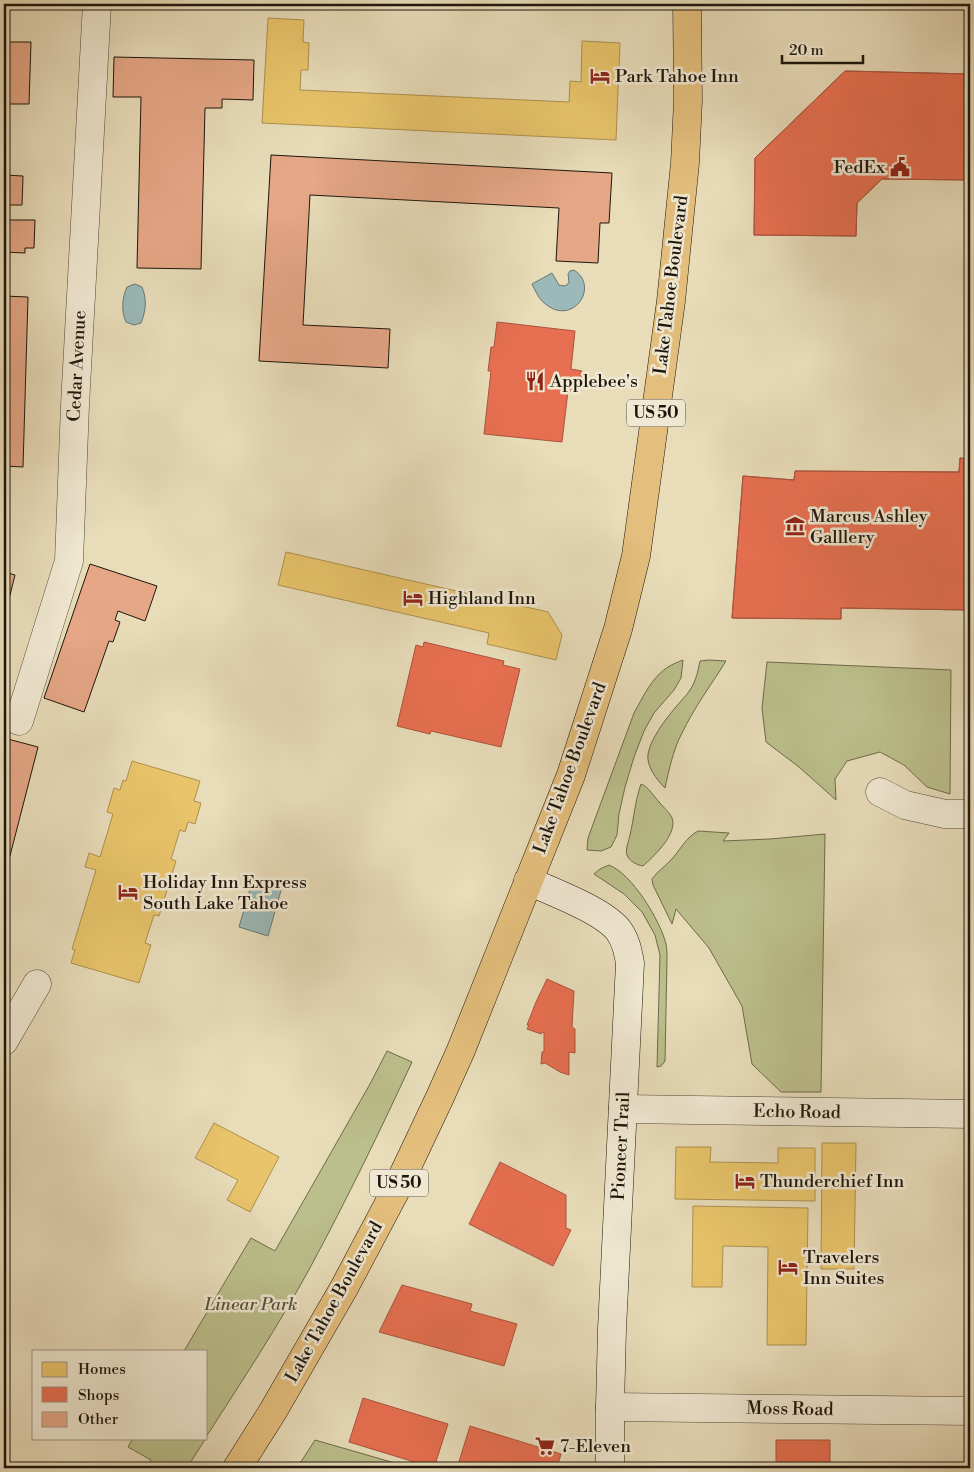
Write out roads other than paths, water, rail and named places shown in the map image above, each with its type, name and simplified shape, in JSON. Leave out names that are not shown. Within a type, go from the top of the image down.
[{"type":"highway","name":"Lake Tahoe Boulevard","points":[[237,1468],[344,1288],[420,1142],[461,1050],[574,766],[618,629],[636,556],[671,301],[685,164],[688,100],[687,4]]},
{"type":"street","name":"Cedar Avenue","points":[[18,721],[69,561],[75,396],[98,4]]},
{"type":"street","points":[[880,792],[905,805],[945,814],[970,814]]},
{"type":"street","name":"Pioneer Trail","points":[[528,881],[599,914],[611,922],[624,940],[629,958],[630,977],[612,1329],[610,1468]]},
{"type":"street","points":[[4,1041],[38,984]]},
{"type":"street","name":"Echo Road","points":[[623,1108],[970,1114]]},
{"type":"street","name":"Moss Road","points":[[610,1407],[970,1411]]},
{"type":"water","points":[[574,270],[582,277],[584,286],[583,295],[579,303],[563,311],[553,309],[542,301],[532,284],[552,273],[559,285],[567,285],[569,282],[568,274]]},
{"type":"water","points":[[135,284],[142,287],[145,305],[141,323],[134,325],[126,322],[123,304],[127,287]]},
{"type":"water","points":[[253,879],[282,887],[268,936],[239,927]]},
{"type":"place","name":"Park Tahoe Inn","points":[[600,76]]},
{"type":"place","name":"FedEx","points":[[900,167]]},
{"type":"place","name":"Applebee's","points":[[535,381]]},
{"type":"place","name":"Marcus Ashley Galllery","points":[[795,526]]},
{"type":"place","name":"Highland Inn","points":[[413,598]]},
{"type":"place","name":"Holiday Inn Express South Lake Tahoe","points":[[128,892]]},
{"type":"place","name":"Thunderchief Inn","points":[[745,1181]]},
{"type":"place","name":"Travelers Inn Suites","points":[[788,1267]]},
{"type":"place","name":"7-Eleven","points":[[545,1446]]},
{"type":"park label","name":"Linear Park","points":[[251,1304]]}]
